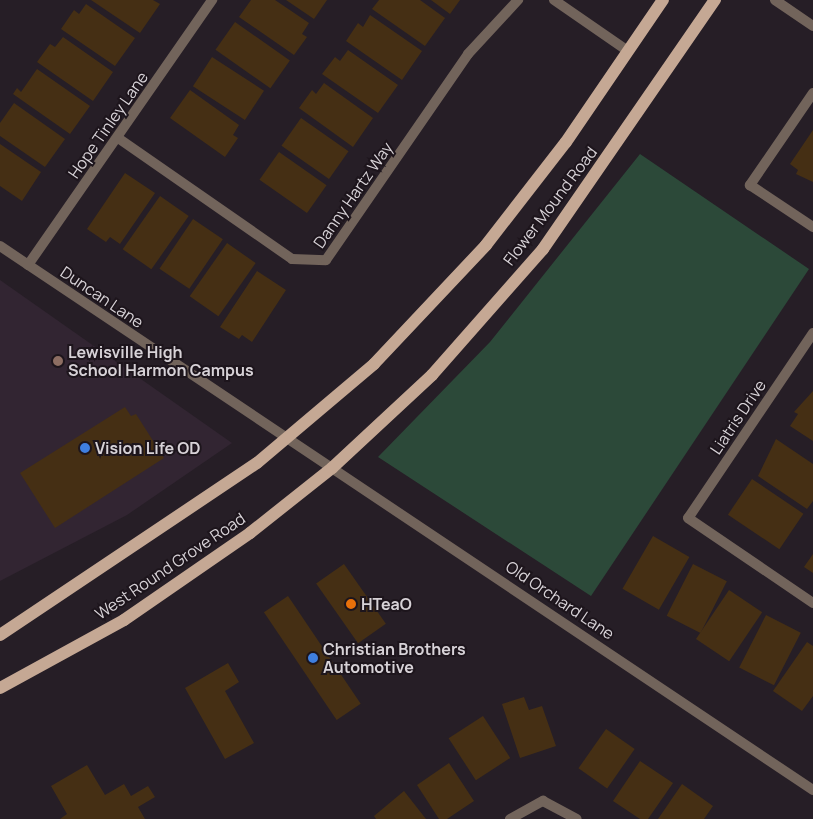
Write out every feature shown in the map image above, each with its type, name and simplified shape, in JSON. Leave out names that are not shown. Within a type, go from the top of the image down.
[{"type":"main road","name":"Flower Mound Road","points":[[288,438],[382,358],[463,271],[566,142],[663,0]]},
{"type":"main road","name":"Flower Mound Road","points":[[347,455],[432,375],[543,249],[715,0]]},
{"type":"main road","points":[[0,635],[190,511],[288,438]]},
{"type":"main road","name":"West Round Grove Road","points":[[0,688],[124,620],[250,533],[347,455]]},
{"type":"street","name":"Hope Tinley Lane","points":[[28,265],[212,0]]},
{"type":"street","name":"Danny Hartz Way","points":[[118,138],[292,259],[326,260],[468,54],[518,0]]},
{"type":"street","points":[[554,0],[628,51]]},
{"type":"street","points":[[775,0],[813,26]]},
{"type":"street","points":[[813,94],[750,185],[813,227]]},
{"type":"street","name":"Duncan Lane","points":[[0,246],[288,438]]},
{"type":"street","name":"Liatris Drive","points":[[813,332],[688,518],[813,603]]},
{"type":"street","name":"Old Orchard Lane","points":[[288,438],[813,790]]},
{"type":"street","points":[[510,819],[543,801],[576,819]]},
{"type":"shaded area","name":"Lewisville High School Harmon Campus","points":[[0,280],[232,443],[127,515],[0,581]]},
{"type":"green space","points":[[640,154],[809,269],[591,596],[378,457],[490,342]]},
{"type":"building","points":[[91,0],[153,0],[160,4],[140,33]]},
{"type":"building","points":[[251,0],[275,0],[309,23],[302,34],[307,37],[294,55],[239,17]]},
{"type":"building","points":[[286,0],[327,0],[314,19]]},
{"type":"building","points":[[379,0],[420,0],[445,18],[425,46],[372,9]]},
{"type":"building","points":[[431,0],[460,0],[450,14]]},
{"type":"building","points":[[86,4],[135,38],[115,66],[61,29],[74,10],[79,14]]},
{"type":"building","points":[[370,15],[422,51],[402,80],[346,41],[358,23],[363,27]]},
{"type":"building","points":[[235,22],[290,60],[270,88],[215,50]]},
{"type":"building","points":[[63,37],[113,72],[93,101],[37,62],[50,44],[55,47]]},
{"type":"building","points":[[348,50],[398,85],[378,113],[322,74],[335,57],[340,61]]},
{"type":"building","points":[[212,57],[264,91],[245,120],[193,86]]},
{"type":"building","points":[[37,69],[90,106],[70,134],[13,94],[17,88],[21,92]]},
{"type":"building","points":[[324,83],[373,118],[353,147],[299,108],[312,90],[316,94]]},
{"type":"building","points":[[190,90],[239,125],[233,135],[238,138],[225,157],[170,118]]},
{"type":"building","points":[[14,103],[65,139],[45,167],[0,136],[0,123]]},
{"type":"building","points":[[301,118],[349,151],[329,179],[281,146]]},
{"type":"building","points":[[813,130],[813,182],[796,174],[798,170],[790,164]]},
{"type":"building","points":[[0,144],[41,172],[22,201],[0,186]]},
{"type":"building","points":[[279,152],[327,185],[307,213],[259,180]]},
{"type":"building","points":[[125,173],[155,193],[120,244],[110,237],[106,242],[87,229]]},
{"type":"building","points":[[160,196],[189,216],[151,269],[123,249]]},
{"type":"building","points":[[193,219],[223,239],[189,289],[159,269]]},
{"type":"building","points":[[227,243],[256,263],[218,316],[190,296]]},
{"type":"building","points":[[257,271],[286,290],[252,342],[242,335],[239,339],[220,327]]},
{"type":"building","points":[[813,391],[813,441],[790,426],[798,414],[794,412]]},
{"type":"building","points":[[125,407],[131,416],[136,414],[164,458],[55,528],[20,473]]},
{"type":"building","points":[[776,439],[813,464],[813,501],[807,509],[758,476]]},
{"type":"building","points":[[752,479],[803,514],[779,549],[728,515]]},
{"type":"building","points":[[653,536],[689,557],[659,610],[622,589]]},
{"type":"building","points":[[813,554],[813,573],[804,567]]},
{"type":"building","name":"HTeaO","points":[[344,564],[386,624],[358,643],[316,584]]},
{"type":"building","points":[[693,564],[727,581],[701,633],[667,616]]},
{"type":"building","points":[[729,590],[762,612],[729,661],[696,639]]},
{"type":"building","name":"Christian Brothers Automotive","points":[[288,596],[361,704],[337,720],[264,612]]},
{"type":"building","points":[[766,615],[801,633],[774,685],[739,668]]},
{"type":"building","points":[[807,642],[813,646],[813,696],[802,711],[773,691]]},
{"type":"building","points":[[228,663],[239,682],[225,691],[254,743],[225,759],[185,688]]},
{"type":"building","points":[[524,697],[529,710],[542,706],[556,746],[520,758],[502,704]]},
{"type":"building","points":[[483,716],[510,758],[476,780],[449,738]]},
{"type":"building","points":[[606,729],[635,749],[607,788],[578,768]]},
{"type":"building","points":[[640,761],[673,783],[648,819],[640,819],[613,801]]},
{"type":"building","points":[[449,763],[474,801],[447,819],[439,819],[417,785]]},
{"type":"building","points":[[87,765],[105,795],[124,784],[131,796],[148,786],[155,797],[138,807],[145,819],[60,819],[67,814],[51,786]]},
{"type":"building","points":[[682,784],[713,806],[704,819],[658,819]]},
{"type":"building","points":[[404,791],[426,819],[376,819],[374,816]]},
{"type":"place","name":"Lewisville High School Harmon Campus","points":[[58,361]]},
{"type":"place","name":"Vision Life OD","points":[[85,448]]},
{"type":"place","name":"HTeaO","points":[[351,604]]},
{"type":"place","name":"Christian Brothers Automotive","points":[[313,658]]}]
